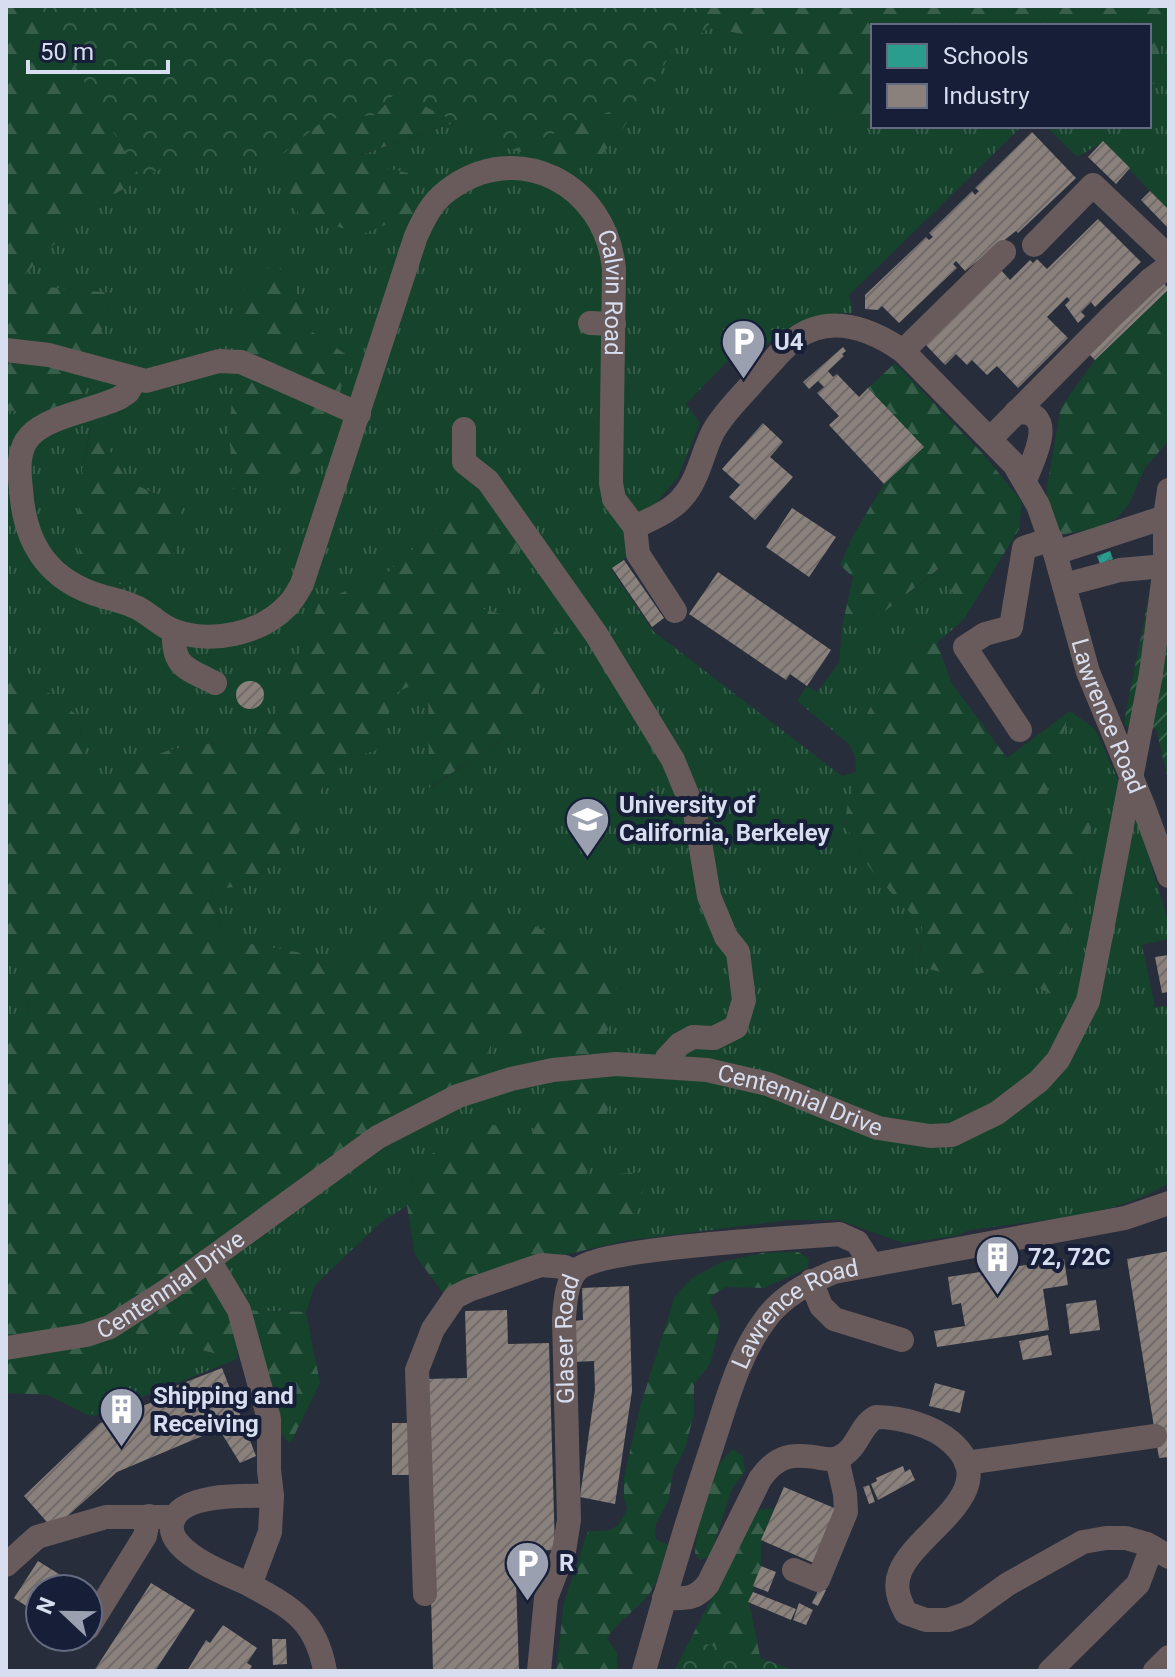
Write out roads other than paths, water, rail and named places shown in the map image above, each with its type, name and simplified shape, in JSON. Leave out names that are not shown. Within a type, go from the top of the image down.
[{"type":"street","name":"Calvin Road","points":[[135,380],[128,392],[119,398],[41,427],[28,437],[21,452],[19,470],[27,532],[55,571],[90,593],[135,606],[174,631],[223,636],[246,632],[288,605],[302,584],[416,236],[427,211],[446,191],[469,178],[491,171],[515,168],[555,178],[607,210],[613,251],[602,324],[611,483],[614,499],[635,527],[638,554],[675,611]]},
{"type":"street","points":[[1034,245],[1093,185],[1169,257]]},
{"type":"street","points":[[903,351],[1004,252]]},
{"type":"street","points":[[990,439],[1112,316],[1169,266]]},
{"type":"street","points":[[635,527],[680,500],[691,487],[714,430],[724,415],[796,338],[834,325],[854,326],[872,332],[903,351],[990,439],[1025,480],[1053,546]]},
{"type":"street","points":[[6,350],[49,355],[99,367],[135,380],[154,380],[219,361],[241,362],[359,414]]},
{"type":"street","points":[[1016,412],[1033,416],[1042,431],[1025,480]]},
{"type":"street","points":[[464,429],[464,462],[488,481],[596,634],[673,760],[695,813],[706,884],[726,937],[738,952],[744,1000],[736,1027],[714,1038],[693,1037],[680,1044],[664,1065]]},
{"type":"street","name":"Centennial Drive","points":[[6,1348],[86,1335],[110,1327],[148,1304],[378,1137],[458,1096],[511,1079],[553,1070],[616,1064],[707,1070],[768,1084],[878,1128],[930,1136],[952,1135],[997,1113],[1039,1081],[1058,1060],[1088,1001],[1151,674],[1165,566],[1165,517],[1169,490]]},
{"type":"street","points":[[1020,730],[965,647],[985,634],[1011,627],[1024,548],[1053,546],[1165,517]]},
{"type":"street","name":"Lawrence Road","points":[[1053,546],[1088,672],[1169,876]]},
{"type":"street","points":[[1064,585],[1120,570],[1165,566]]},
{"type":"street","points":[[174,631],[173,647],[177,660],[215,683]]},
{"type":"street","name":"Lawrence Road","points":[[644,1671],[664,1598],[737,1371],[766,1317],[787,1297],[811,1281],[834,1272],[1125,1218],[1169,1203]]},
{"type":"street","name":"Glaser Road","points":[[539,1671],[546,1598],[568,1536],[564,1319],[568,1287],[575,1272],[585,1264],[656,1250],[839,1234],[857,1242],[871,1264]]},
{"type":"street","points":[[209,1260],[239,1310],[269,1419],[277,1428],[284,1465],[272,1496],[270,1532],[250,1585]]},
{"type":"street","points":[[425,1594],[417,1370],[433,1329],[455,1297],[469,1290],[541,1265],[565,1267],[575,1272]]},
{"type":"street","points":[[811,1281],[821,1306],[834,1319],[902,1340]]},
{"type":"street","points":[[664,1598],[691,1598],[699,1595],[708,1584],[769,1466],[792,1454],[837,1459],[852,1449],[868,1422],[884,1417],[936,1432],[960,1450],[969,1478],[964,1494],[906,1560],[898,1575],[897,1596],[906,1613],[926,1620],[948,1620],[966,1614],[1008,1584],[1083,1542],[1126,1538],[1160,1552],[1138,1584],[1050,1671]]},
{"type":"street","points":[[966,1463],[1155,1436]]},
{"type":"street","points":[[794,1570],[818,1580],[846,1512],[837,1459]]},
{"type":"street","points":[[272,1496],[238,1495],[205,1500],[180,1509],[171,1530],[183,1548],[287,1605],[302,1617],[314,1635],[325,1671]]},
{"type":"street","points":[[104,1602],[145,1536],[149,1516]]},
{"type":"street","points":[[6,1565],[37,1537],[106,1517],[174,1517]]},
{"type":"street","points":[[1155,1671],[1169,1657]]},
{"type":"place","name":"U4","points":[[743,381]]},
{"type":"place","name":"University of California, Berkeley","points":[[588,858]]},
{"type":"place","name":"72, 72C","points":[[997,1296]]},
{"type":"place","name":"Shipping and Receiving","points":[[122,1449]]},
{"type":"place","name":"R","points":[[528,1602]]}]
